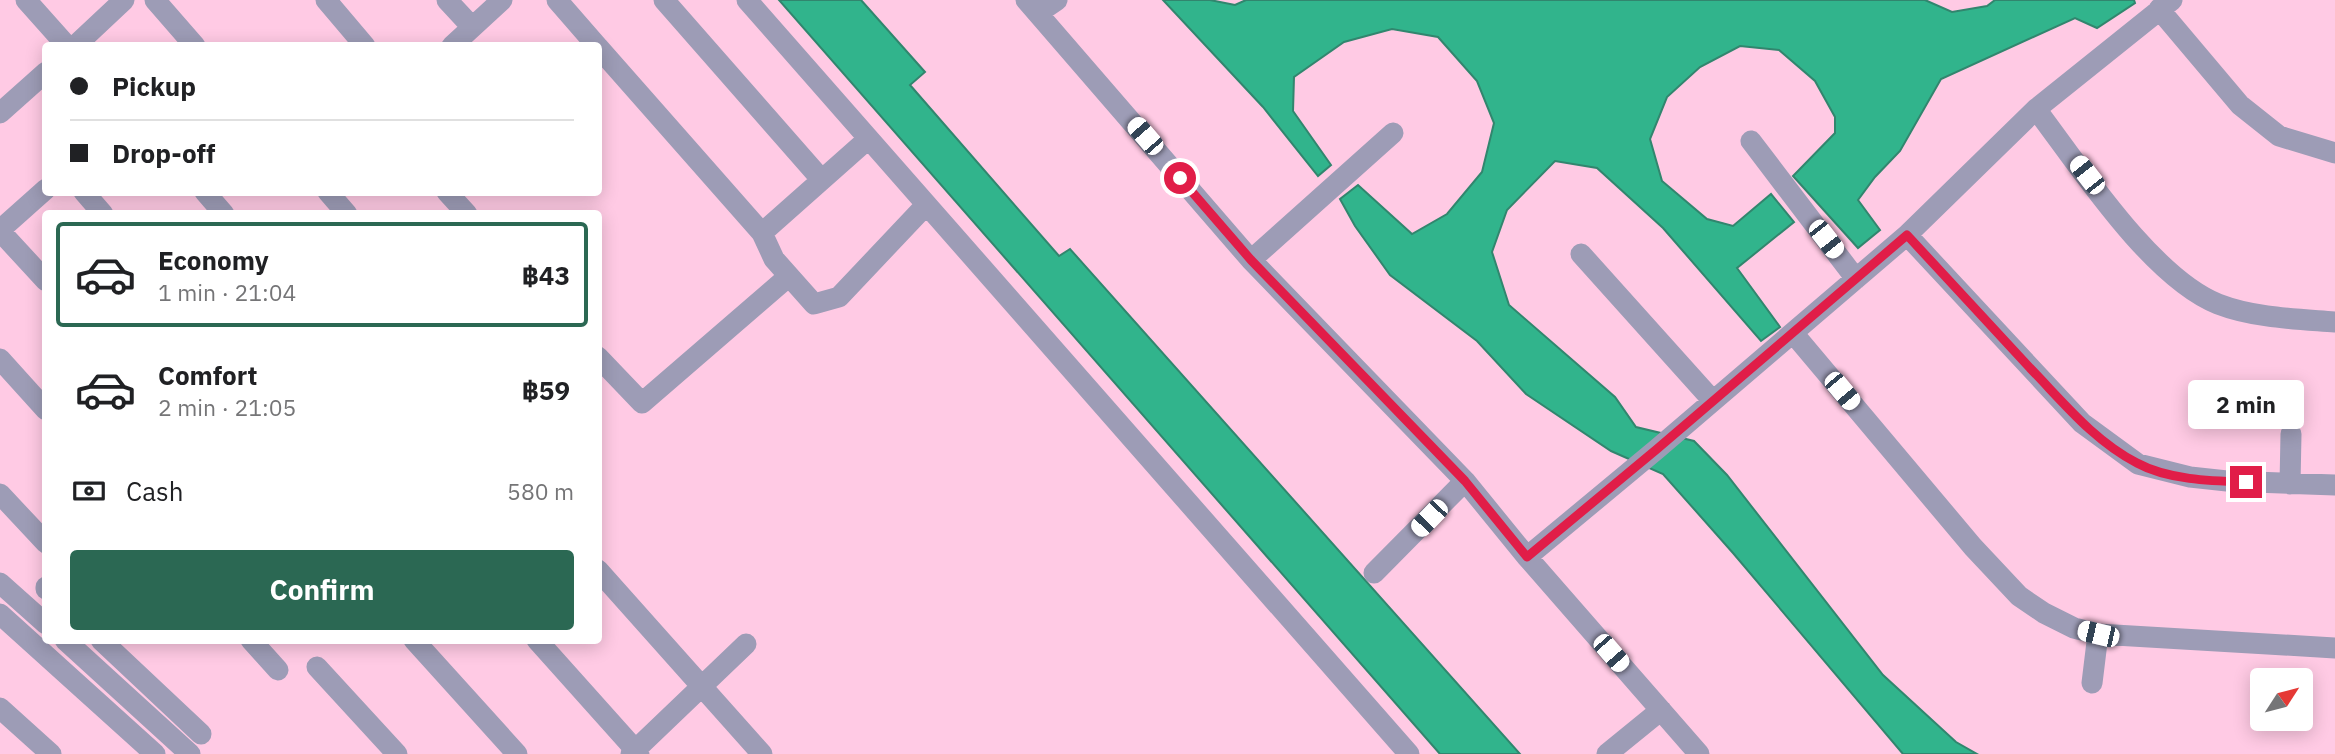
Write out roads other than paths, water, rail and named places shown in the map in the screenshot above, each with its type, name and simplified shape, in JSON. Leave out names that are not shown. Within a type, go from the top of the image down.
[{"type":"street","points":[[26,0],[63,42]]},
{"type":"street","points":[[79,42],[124,0]]},
{"type":"street","points":[[155,0],[192,42]]},
{"type":"street","points":[[326,0],[362,42]]},
{"type":"street","points":[[447,0],[472,27]]},
{"type":"street","points":[[456,42],[502,0]]},
{"type":"street","points":[[557,0],[594,42]]},
{"type":"street","points":[[664,0],[821,179]]},
{"type":"street","points":[[747,0],[1409,754]]},
{"type":"street","points":[[1057,0],[1032,6],[1251,260],[1465,481],[1527,557],[1699,754]]},
{"type":"street","points":[[1527,557],[1907,235],[2036,109],[2165,4],[2240,105],[2279,136],[2335,153]]},
{"type":"street","points":[[602,51],[762,233],[774,259],[814,304],[839,297],[926,205]]},
{"type":"street","points":[[3,105],[42,75]]},
{"type":"street","points":[[2036,109],[2121,220],[2165,268],[2193,292],[2220,304],[2260,314],[2335,322]]},
{"type":"street","points":[[1251,260],[1393,133]]},
{"type":"street","points":[[762,233],[868,139]]},
{"type":"street","points":[[1751,141],[1856,279]]},
{"type":"street","points":[[42,193],[0,230],[42,277]]},
{"type":"street","points":[[87,196],[100,210]]},
{"type":"street","points":[[208,196],[221,210]]},
{"type":"street","points":[[331,196],[344,210]]},
{"type":"street","points":[[451,196],[463,210]]},
{"type":"street","points":[[1907,235],[2082,423],[2138,464],[2190,477],[2335,485]]},
{"type":"street","points":[[1581,254],[1713,401]]},
{"type":"street","points":[[602,361],[642,404],[789,276]]},
{"type":"street","points":[[1793,333],[1973,547],[2019,596],[2044,614],[2074,628],[2098,634],[2335,648]]},
{"type":"street","points":[[0,359],[42,406]]},
{"type":"street","points":[[2290,484],[2291,434]]},
{"type":"street","points":[[1374,573],[1465,481]]},
{"type":"street","points":[[0,494],[42,539]]},
{"type":"street","points":[[602,574],[762,754]]},
{"type":"street","points":[[0,583],[42,620]]},
{"type":"street","points":[[0,614],[155,754]]},
{"type":"street","points":[[2092,683],[2098,634]]},
{"type":"street","points":[[69,644],[190,754]]},
{"type":"street","points":[[105,644],[201,734]]},
{"type":"street","points":[[255,644],[278,670]]},
{"type":"street","points":[[418,644],[517,754]]},
{"type":"street","points":[[540,644],[635,753],[746,644]]},
{"type":"street","points":[[317,667],[397,754]]},
{"type":"street","points":[[0,708],[51,754]]},
{"type":"street","points":[[1607,754],[1661,710]]}]
